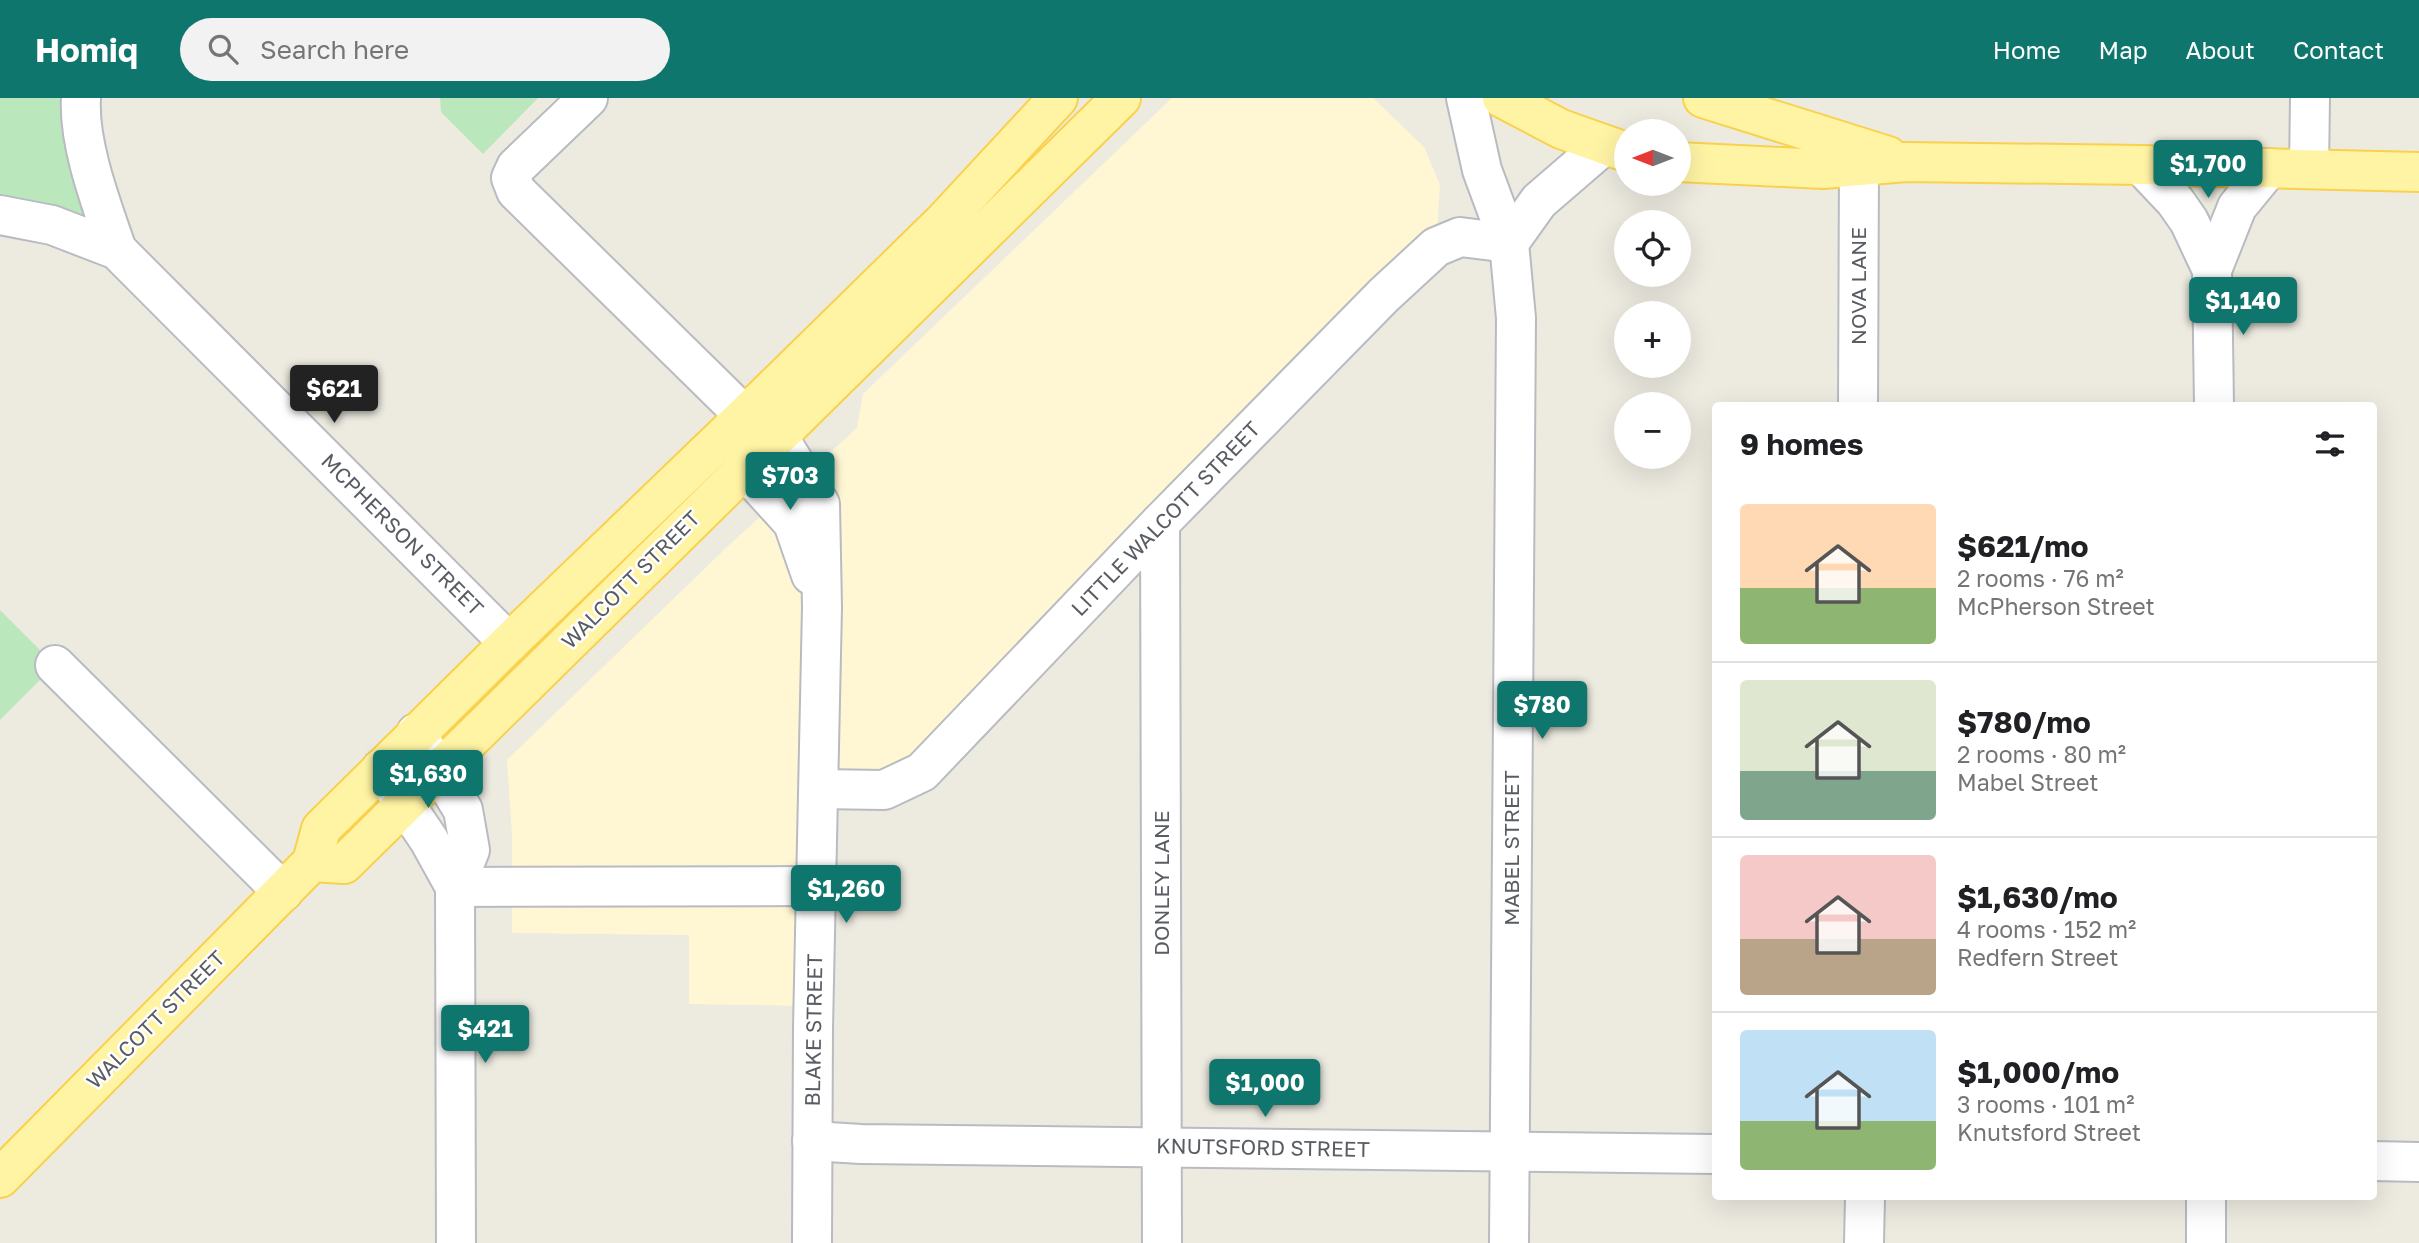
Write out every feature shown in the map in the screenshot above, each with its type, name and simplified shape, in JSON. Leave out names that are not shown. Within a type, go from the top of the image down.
[{"type":"main road","name":"WALCOTT STREET","points":[[0,1178],[312,862],[321,829],[416,733],[945,220],[1058,98]]},
{"type":"main road","name":"WALCOTT STREET","points":[[312,862],[344,864],[1121,98]]},
{"type":"main road","points":[[1502,98],[1561,129],[1614,148]]},
{"type":"main road","points":[[1703,98],[1906,162]]},
{"type":"main road","points":[[1691,163],[1823,169],[1906,162],[2419,172]]},
{"type":"street","name":"MCPHERSON STREET","points":[[81,98],[80,111],[93,181],[117,250]]},
{"type":"street","name":"BLAKE STREET","points":[[588,98],[516,167],[511,178],[516,191],[745,416],[778,435],[820,504],[822,607],[812,1243]]},
{"type":"street","name":"MABEL STREET","points":[[1466,98],[1482,170],[1509,243],[1516,318],[1509,1243]]},
{"type":"street","points":[[2309,169],[2310,98]]},
{"type":"street","points":[[1509,243],[1539,201],[1614,149]]},
{"type":"street","points":[[2141,165],[2175,201],[2189,221],[2212,270]]},
{"type":"street","name":"NOVA LANE","points":[[1858,402],[1859,166]]},
{"type":"street","points":[[2214,402],[2212,270],[2237,207],[2269,168]]},
{"type":"street","name":"MCPHERSON STREET","points":[[0,215],[52,225],[117,250],[509,643]]},
{"type":"street","name":"LITTLE WALCOTT STREET","points":[[819,789],[884,790],[922,772],[1160,523],[1384,295],[1436,247],[1460,237],[1509,243]]},
{"type":"street","points":[[744,468],[745,416]]},
{"type":"street","name":"BLAKE STREET","points":[[744,468],[793,523],[822,607]]},
{"type":"street","name":"DONLEY LANE","points":[[1160,523],[1162,1243]]},
{"type":"street","points":[[55,665],[283,892]]},
{"type":"street","points":[[416,733],[463,810],[470,850],[455,887],[456,1243]]},
{"type":"street","points":[[381,769],[429,840],[455,887]]},
{"type":"street","points":[[455,887],[817,886]]},
{"type":"street","name":"KNUTSFORD STREET","points":[[812,1141],[861,1144],[1712,1154]]},
{"type":"street","points":[[2377,1161],[2419,1162]]},
{"type":"street","points":[[1864,1243],[1865,1200]]},
{"type":"street","points":[[2206,1200],[2206,1243]]},
{"type":"shaded area","points":[[1172,98],[1373,98],[1424,147],[1440,185],[1436,247],[922,772],[819,789],[814,1006],[689,1004],[689,935],[512,933],[512,834],[507,760],[726,548],[857,428],[863,394]]},
{"type":"green space","points":[[0,98],[81,98],[117,250],[0,215]]},
{"type":"green space","points":[[440,98],[538,98],[483,154],[441,112]]},
{"type":"green space","points":[[0,610],[55,665],[0,720]]}]
